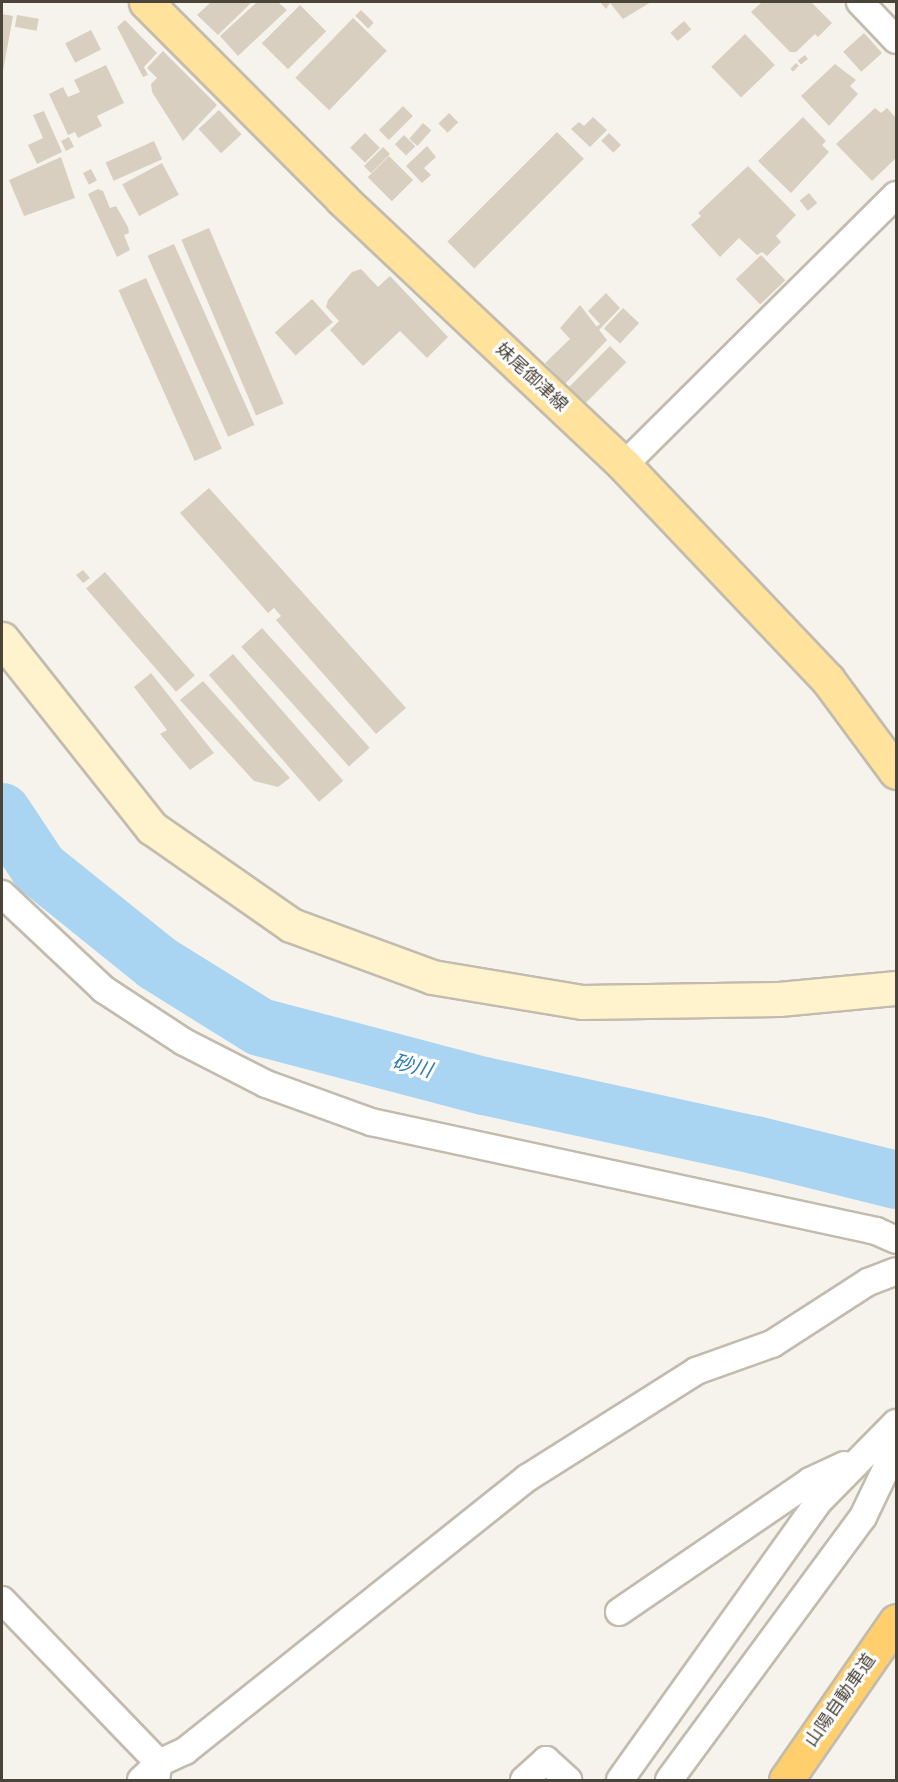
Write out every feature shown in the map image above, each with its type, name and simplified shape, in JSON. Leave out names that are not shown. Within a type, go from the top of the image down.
[{"type":"highway","name":"山陽自動車道","points":[[786,1780],[897,1621]]},
{"type":"main road","name":"妹尾御津線","points":[[146,2],[342,198],[624,465],[828,680],[897,772]]},
{"type":"street","points":[[860,2],[897,40]]},
{"type":"street","points":[[624,465],[897,195]]},
{"type":"street","points":[[2,639],[152,828],[291,925],[432,977],[582,1002],[779,999],[897,988]]},
{"type":"street","points":[[2,894],[103,989],[184,1042],[266,1084],[371,1122],[876,1231],[897,1240]]},
{"type":"street","points":[[141,1780],[157,1772],[185,1751],[527,1479],[696,1371],[772,1344],[868,1282],[897,1271]]},
{"type":"street","points":[[620,1780],[780,1552],[818,1502],[860,1457],[897,1423]]},
{"type":"street","points":[[669,1780],[863,1517],[897,1448]]},
{"type":"street","points":[[619,1612],[810,1481],[860,1457]]},
{"type":"street","points":[[2,1600],[157,1772]]},
{"type":"street","points":[[524,1780],[546,1760],[568,1780]]},
{"type":"building","points":[[211,2],[252,2],[218,35],[197,15]]},
{"type":"building","points":[[257,2],[278,2],[287,10],[238,56],[220,36]]},
{"type":"building","points":[[600,2],[651,2],[623,19],[610,3],[606,9]]},
{"type":"building","points":[[762,2],[811,2],[832,23],[818,37],[815,34],[796,52],[790,52],[751,12]]},
{"type":"building","points":[[300,5],[326,31],[288,69],[262,43]]},
{"type":"building","points":[[361,10],[374,23],[368,28],[355,16]]},
{"type":"building","points":[[2,14],[13,16],[3,71],[2,71]]},
{"type":"building","points":[[17,15],[39,19],[37,31],[15,27]]},
{"type":"building","points":[[353,18],[387,51],[329,110],[295,78]]},
{"type":"building","points":[[125,20],[157,53],[144,67],[148,75],[143,77],[117,27]]},
{"type":"building","points":[[684,21],[691,29],[678,41],[670,33]]},
{"type":"building","points":[[91,30],[101,50],[75,63],[65,43]]},
{"type":"building","points":[[864,33],[882,53],[861,72],[843,52]]},
{"type":"building","points":[[745,34],[775,65],[741,98],[711,67]]},
{"type":"building","points":[[163,51],[217,105],[183,141],[152,92],[151,84],[157,78],[147,68]]},
{"type":"building","points":[[805,55],[808,59],[801,64],[798,60]]},
{"type":"building","points":[[796,63],[799,66],[793,71],[790,69]]},
{"type":"building","points":[[835,64],[856,80],[850,86],[858,94],[829,126],[801,96]]},
{"type":"building","points":[[106,65],[124,103],[97,116],[102,126],[78,138],[75,132],[68,135],[49,94],[63,87],[68,97],[80,92],[74,80]]},
{"type":"building","points":[[403,106],[413,116],[389,140],[379,130]]},
{"type":"building","points":[[875,108],[881,113],[887,108],[896,118],[896,158],[872,181],[836,144]]},
{"type":"building","points":[[219,110],[242,134],[221,153],[199,129]]},
{"type":"building","points":[[44,111],[62,152],[37,164],[28,145],[43,138],[33,115]]},
{"type":"building","points":[[449,113],[458,122],[448,133],[438,124]]},
{"type":"building","points":[[593,117],[607,130],[590,147],[571,129],[579,122],[584,126]]},
{"type":"building","points":[[803,117],[826,141],[822,145],[829,152],[791,193],[758,161]]},
{"type":"building","points":[[423,123],[431,130],[418,146],[409,139]]},
{"type":"building","points":[[557,132],[584,159],[474,268],[447,242]]},
{"type":"building","points":[[365,133],[380,148],[365,163],[350,148]]},
{"type":"building","points":[[609,133],[621,145],[613,153],[601,141]]},
{"type":"building","points":[[404,135],[415,146],[406,156],[395,144]]},
{"type":"building","points":[[69,137],[74,147],[66,151],[61,141]]},
{"type":"building","points":[[154,141],[162,159],[114,181],[106,163]]},
{"type":"building","points":[[427,146],[436,157],[424,168],[431,175],[422,183],[406,166]]},
{"type":"building","points":[[383,147],[390,154],[371,173],[364,166]]},
{"type":"building","points":[[389,156],[413,180],[392,201],[368,177]]},
{"type":"building","points":[[61,157],[75,198],[24,216],[9,180]]},
{"type":"building","points":[[162,163],[179,195],[139,216],[122,184]]},
{"type":"building","points":[[748,166],[796,215],[776,236],[781,242],[767,256],[762,252],[757,255],[739,238],[720,257],[691,225],[701,216],[698,213]]},
{"type":"building","points":[[91,169],[97,181],[89,185],[83,173]]},
{"type":"building","points":[[98,189],[103,191],[110,208],[116,206],[128,227],[129,233],[124,235],[130,250],[117,257],[88,194]]},
{"type":"building","points":[[809,193],[817,203],[808,211],[800,201]]},
{"type":"building","points":[[209,228],[284,404],[256,416],[181,240]]},
{"type":"building","points":[[174,244],[255,425],[228,437],[148,256]]},
{"type":"building","points":[[761,255],[785,280],[760,304],[736,279]]},
{"type":"building","points":[[361,269],[378,287],[390,276],[448,337],[427,358],[400,331],[363,366],[330,330],[339,321],[326,307],[328,300],[352,272]]},
{"type":"building","points":[[146,278],[222,449],[195,461],[119,290]]},
{"type":"building","points":[[606,293],[620,308],[599,330],[596,327],[600,324],[588,311]]},
{"type":"building","points":[[312,299],[333,322],[296,355],[275,332]]},
{"type":"building","points":[[580,305],[607,340],[565,384],[545,363],[570,339],[560,328]]},
{"type":"building","points":[[623,308],[639,323],[620,343],[604,328]]},
{"type":"building","points":[[610,346],[626,362],[585,403],[569,387]]},
{"type":"building","points":[[209,488],[406,708],[376,734],[276,620],[281,616],[274,608],[268,613],[180,513]]},
{"type":"building","points":[[83,570],[90,578],[83,583],[76,575]]},
{"type":"building","points":[[105,572],[195,675],[176,692],[86,588]]},
{"type":"building","points":[[262,628],[370,748],[349,766],[241,647]]},
{"type":"building","points":[[233,654],[343,781],[319,802],[209,675]]},
{"type":"building","points":[[151,673],[214,753],[190,770],[160,734],[167,730],[134,687]]},
{"type":"building","points":[[203,681],[290,778],[278,787],[254,781],[180,700]]},
{"type":"waterway","name":"砂川","points":[[2,812],[39,868],[157,963],[260,1027],[484,1086],[755,1145],[896,1180]]}]
